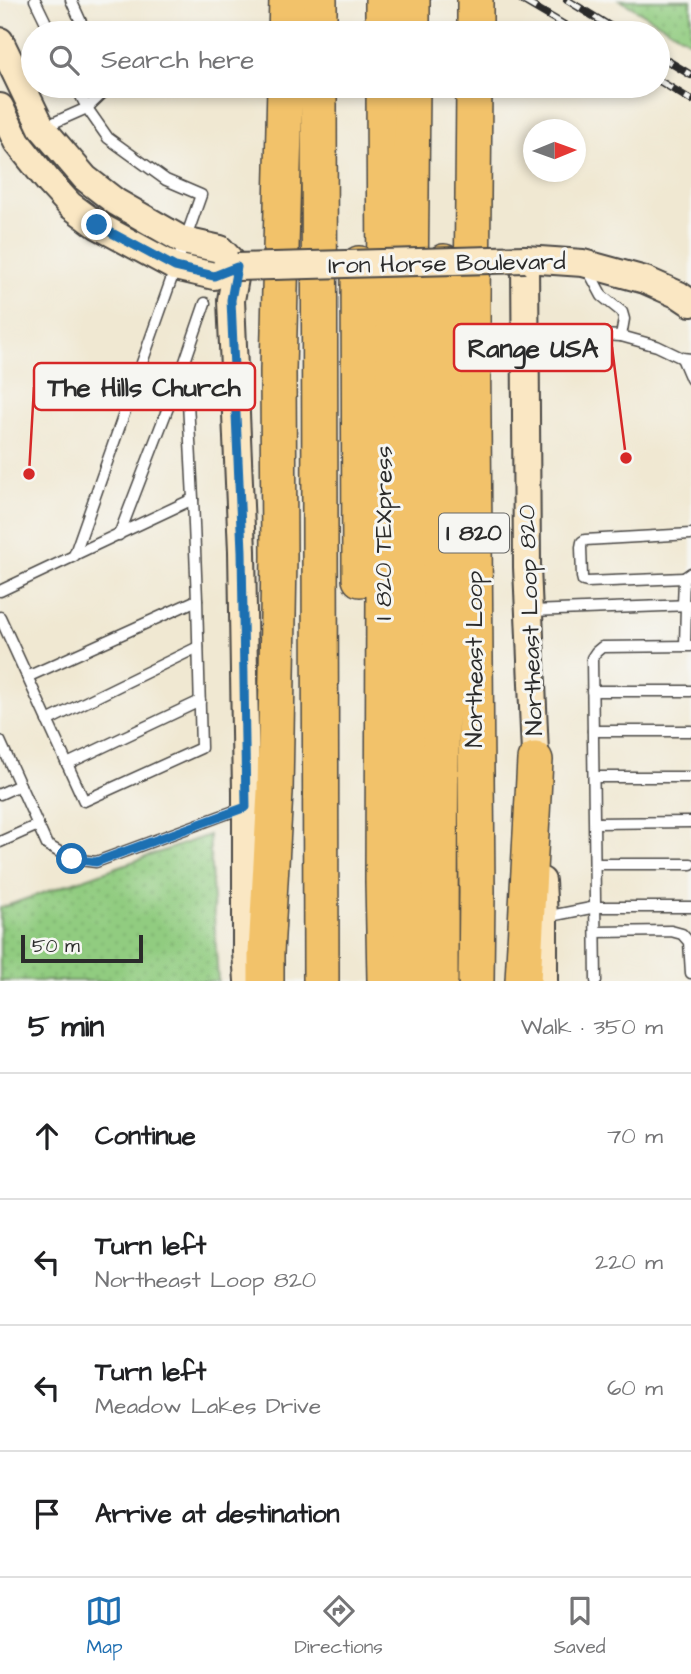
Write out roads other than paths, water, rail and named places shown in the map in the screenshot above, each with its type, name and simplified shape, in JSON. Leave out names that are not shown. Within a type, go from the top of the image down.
[{"type":"highway","points":[[287,21],[288,0]]},
{"type":"highway","points":[[319,0],[319,21]]},
{"type":"highway","points":[[383,0],[383,21]]},
{"type":"highway","points":[[412,0],[412,21]]},
{"type":"highway","points":[[475,0],[475,21]]},
{"type":"highway","points":[[266,981],[275,792],[279,556],[278,358],[285,98]]},
{"type":"highway","points":[[319,98],[321,981]]},
{"type":"highway","name":"I 820 TEXpress","points":[[384,98],[384,981]]},
{"type":"highway","name":"I 820 TEXpress","points":[[412,98],[412,981]]},
{"type":"highway","name":"Northeast Loop","points":[[474,98],[472,320],[477,892],[475,981]]},
{"type":"highway","points":[[440,981],[444,262]]},
{"type":"highway","points":[[359,264],[362,981]]},
{"type":"highway","points":[[523,981],[535,760]]},
{"type":"main road","points":[[0,41],[21,84]]},
{"type":"main road","points":[[28,98],[42,128],[85,178],[116,202],[184,241],[220,249],[237,267],[231,300],[242,551],[248,981]]},
{"type":"main road","name":"Iron Horse Boulevard","points":[[0,107],[13,144],[70,205],[97,225],[175,267],[214,276],[237,267],[526,259],[586,264],[645,280],[691,303]]},
{"type":"main road","name":"Northeast Loop 820","points":[[526,259],[527,554],[544,917],[544,981]]},
{"type":"lane","points":[[35,0],[45,21]]},
{"type":"lane","points":[[71,0],[81,21]]},
{"type":"lane","points":[[74,555],[201,195],[166,180],[107,138],[82,98]]},
{"type":"lane","points":[[13,144],[87,108],[97,98]]},
{"type":"lane","points":[[586,264],[602,296],[622,312],[624,319],[621,336]]},
{"type":"lane","points":[[119,535],[205,303]]},
{"type":"lane","points":[[602,335],[621,336],[687,358],[691,379]]},
{"type":"lane","points":[[0,617],[85,801],[201,748],[187,383],[179,379]]},
{"type":"lane","points":[[0,591],[193,499]]},
{"type":"lane","points":[[596,981],[592,657],[602,646],[688,646],[688,575],[583,581],[582,542],[691,534]]},
{"type":"lane","points":[[27,677],[197,600]]},
{"type":"lane","points":[[529,611],[686,605]]},
{"type":"lane","points":[[47,721],[198,647]]},
{"type":"lane","points":[[592,691],[691,691]]},
{"type":"lane","points":[[67,764],[200,701]]},
{"type":"lane","points":[[593,731],[691,732]]},
{"type":"lane","points":[[0,741],[47,845],[72,859],[96,862],[246,807]]},
{"type":"lane","points":[[594,777],[691,777]]},
{"type":"lane","points":[[0,793],[20,785]]},
{"type":"lane","points":[[595,823],[691,822]]},
{"type":"lane","points":[[0,842],[38,825]]},
{"type":"lane","points":[[596,864],[691,864]]},
{"type":"lane","points":[[544,917],[596,907],[691,907]]},
{"type":"lane","points":[[596,932],[671,931],[682,934],[689,942],[691,972]]},
{"type":"railway","points":[[522,0],[558,21]]},
{"type":"railway","points":[[567,0],[601,21]]},
{"type":"railway","points":[[670,62],[691,75]]},
{"type":"railway","points":[[670,87],[691,100]]},
{"type":"place","name":"Range USA","points":[[626,458]]},
{"type":"place","name":"The Hills Church","points":[[29,474]]}]
